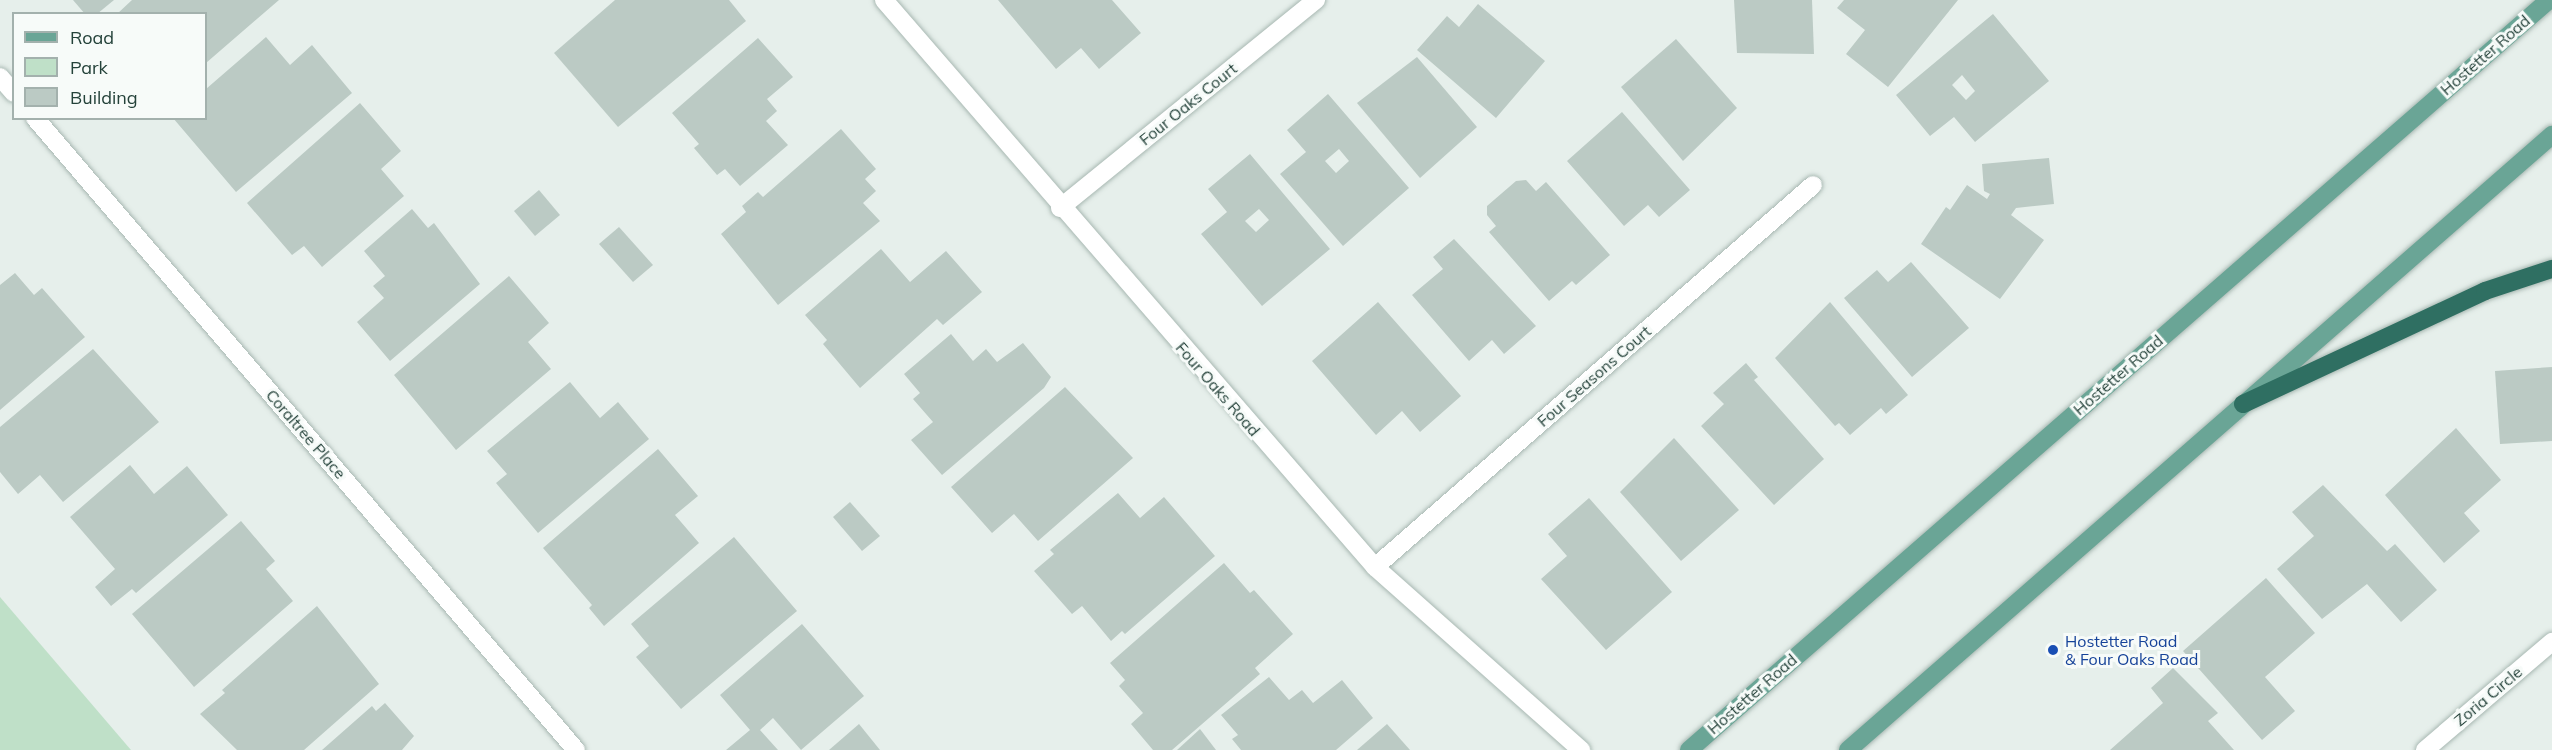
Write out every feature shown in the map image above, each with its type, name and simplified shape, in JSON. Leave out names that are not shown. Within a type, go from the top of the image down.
[{"type":"highway","points":[[2243,404],[2485,291],[2552,269]]},
{"type":"main road","name":"Hostetter Road","points":[[1689,750],[2549,0]]},
{"type":"main road","points":[[1848,750],[2552,135]]},
{"type":"street","name":"Four Oaks Road","points":[[884,0],[1060,208],[1375,567],[1581,750]]},
{"type":"street","name":"Four Oaks Court","points":[[1060,208],[1316,0]]},
{"type":"street","points":[[0,77],[12,91]]},
{"type":"street","name":"Coraltree Place","points":[[37,120],[576,750]]},
{"type":"street","name":"Four Seasons Court","points":[[1375,567],[1813,185]]},
{"type":"street","name":"Zoria Circle","points":[[2425,750],[2552,642]]},
{"type":"green space","points":[[0,597],[131,750],[0,750]]},
{"type":"building","points":[[73,0],[114,0],[99,12],[83,12]]},
{"type":"building","points":[[132,0],[279,0],[207,62],[207,12],[119,12]]},
{"type":"building","points":[[615,0],[729,0],[746,21],[618,127],[554,53]]},
{"type":"building","points":[[998,0],[1112,0],[1141,33],[1099,69],[1081,48],[1056,69]]},
{"type":"building","points":[[1734,0],[1812,0],[1814,54],[1737,53]]},
{"type":"building","points":[[1844,0],[1958,0],[1888,87],[1846,54],[1865,30],[1837,8]]},
{"type":"building","points":[[1478,4],[1545,61],[1496,118],[1417,50],[1447,16],[1459,27]]},
{"type":"building","points":[[1993,14],[2049,81],[1975,142],[1954,117],[1930,136],[1896,95]],"holes":[[[1962,75],[1975,91],[1966,100],[1952,85]]]},
{"type":"building","points":[[266,37],[290,65],[312,45],[352,93],[236,192],[175,120],[207,120],[207,88]]},
{"type":"building","points":[[758,38],[793,77],[767,99],[777,111],[766,121],[788,145],[740,186],[725,169],[717,175],[694,148],[699,144],[672,113]]},
{"type":"building","points":[[1676,39],[1737,108],[1683,161],[1621,87]]},
{"type":"building","points":[[1417,57],[1477,127],[1420,178],[1357,103]]},
{"type":"building","points":[[1328,94],[1409,188],[1343,246],[1280,174],[1306,152],[1287,130]],"holes":[[[1339,149],[1349,161],[1336,173],[1325,161]]]},
{"type":"building","points":[[360,103],[401,151],[381,169],[404,196],[322,267],[304,246],[292,255],[247,203]]},
{"type":"building","points":[[1622,112],[1690,190],[1659,217],[1648,205],[1624,226],[1567,161]]},
{"type":"building","points":[[841,129],[876,169],[865,179],[876,191],[863,203],[880,221],[778,305],[721,234],[746,212],[742,206],[758,192],[763,197]]},
{"type":"building","points":[[1250,154],[1330,249],[1262,306],[1201,234],[1227,212],[1208,189]],"holes":[[[1259,209],[1269,220],[1256,232],[1245,221]]]},
{"type":"building","points":[[2049,158],[2054,204],[2016,208],[2011,215],[2044,240],[2000,299],[1921,244],[1946,207],[1950,210],[1967,185],[1987,199],[1990,194],[1984,191],[1982,164]]},
{"type":"building","points":[[1526,180],[1536,191],[1546,182],[1610,255],[1576,285],[1572,281],[1549,301],[1489,232],[1496,226],[1487,215],[1487,206],[1516,181]]},
{"type":"building","points":[[539,190],[560,215],[535,236],[514,211]]},
{"type":"building","points":[[412,209],[428,228],[434,223],[480,284],[390,361],[357,322],[384,298],[373,286],[385,276],[364,251]]},
{"type":"building","points":[[619,227],[653,265],[633,282],[599,244]]},
{"type":"building","points":[[1454,239],[1536,326],[1504,354],[1492,340],[1469,361],[1412,295],[1443,269],[1433,257]]},
{"type":"building","points":[[881,249],[910,282],[946,251],[982,292],[943,325],[937,319],[860,388],[823,344],[827,340],[805,315]]},
{"type":"building","points":[[1911,262],[1969,328],[1912,377],[1844,298],[1877,270],[1888,282]]},
{"type":"building","points":[[15,273],[34,295],[42,288],[85,337],[0,410],[0,285]]},
{"type":"building","points":[[509,276],[549,323],[528,342],[551,369],[456,450],[394,375]]},
{"type":"building","points":[[1378,302],[1461,396],[1420,432],[1402,411],[1376,435],[1312,361]]},
{"type":"building","points":[[1830,302],[1908,395],[1886,414],[1881,408],[1850,435],[1839,423],[1835,426],[1775,358]]},
{"type":"building","points":[[951,334],[973,361],[986,349],[997,362],[1023,343],[1051,377],[1044,388],[942,475],[911,440],[933,422],[913,399],[920,393],[904,374]]},
{"type":"building","points":[[93,349],[159,422],[63,502],[40,475],[18,494],[0,472],[0,427]]},
{"type":"building","points":[[1746,363],[1758,377],[1754,380],[1824,459],[1774,505],[1701,426],[1724,404],[1713,393]]},
{"type":"building","points":[[2552,367],[2552,441],[2500,444],[2495,371]]},
{"type":"building","points":[[570,382],[600,418],[618,402],[649,439],[538,533],[496,483],[507,474],[487,451]]},
{"type":"building","points":[[1065,387],[1133,458],[1038,541],[1014,514],[992,533],[951,487]]},
{"type":"building","points":[[2456,428],[2501,480],[2464,513],[2480,531],[2444,563],[2385,495]]},
{"type":"building","points":[[1674,438],[1739,510],[1681,561],[1620,492]]},
{"type":"building","points":[[658,449],[698,496],[675,515],[699,543],[604,626],[589,608],[592,605],[543,548]]},
{"type":"building","points":[[130,465],[154,494],[187,466],[228,515],[136,593],[132,589],[111,606],[95,587],[115,569],[70,517]]},
{"type":"building","points":[[2323,485],[2387,551],[2395,544],[2437,590],[2401,622],[2367,584],[2322,619],[2277,569],[2314,536],[2292,512]]},
{"type":"building","points":[[1118,493],[1140,518],[1164,497],[1215,556],[1125,634],[1122,631],[1111,641],[1082,606],[1072,614],[1034,571],[1054,554],[1050,550]]},
{"type":"building","points":[[1589,498],[1672,592],[1606,650],[1541,579],[1567,556],[1548,534]]},
{"type":"building","points":[[850,502],[880,536],[862,551],[833,517]]},
{"type":"building","points":[[241,521],[275,561],[266,569],[293,601],[194,687],[132,614]]},
{"type":"building","points":[[734,537],[797,611],[681,709],[636,657],[649,646],[631,624]]},
{"type":"building","points":[[1224,563],[1250,593],[1254,590],[1293,634],[1255,668],[1260,674],[1172,750],[1153,750],[1131,724],[1143,713],[1119,686],[1125,680],[1110,663]]},
{"type":"building","points":[[2266,578],[2315,633],[2265,677],[2295,711],[2262,740],[2183,651]]},
{"type":"building","points":[[317,606],[379,684],[304,750],[237,750],[200,714],[225,693],[222,690]]},
{"type":"building","points":[[802,624],[864,696],[801,750],[773,718],[760,730],[778,750],[726,750],[750,730],[720,695]]},
{"type":"building","points":[[2173,668],[2218,713],[2208,721],[2234,750],[2110,750],[2163,703],[2151,688]]},
{"type":"building","points":[[1269,677],[1289,700],[1302,690],[1313,703],[1342,680],[1373,718],[1336,750],[1241,750],[1232,739],[1238,735],[1221,715]]},
{"type":"building","points":[[385,703],[414,736],[402,750],[322,750],[372,706],[376,711]]},
{"type":"building","points":[[859,724],[880,750],[829,750]]},
{"type":"building","points":[[1387,724],[1410,750],[1357,750]]},
{"type":"building","points":[[1200,729],[1216,750],[1177,750]]},
{"type":"place","name":"Hostetter Road & Four Oaks Road","points":[[2053,650]]}]
